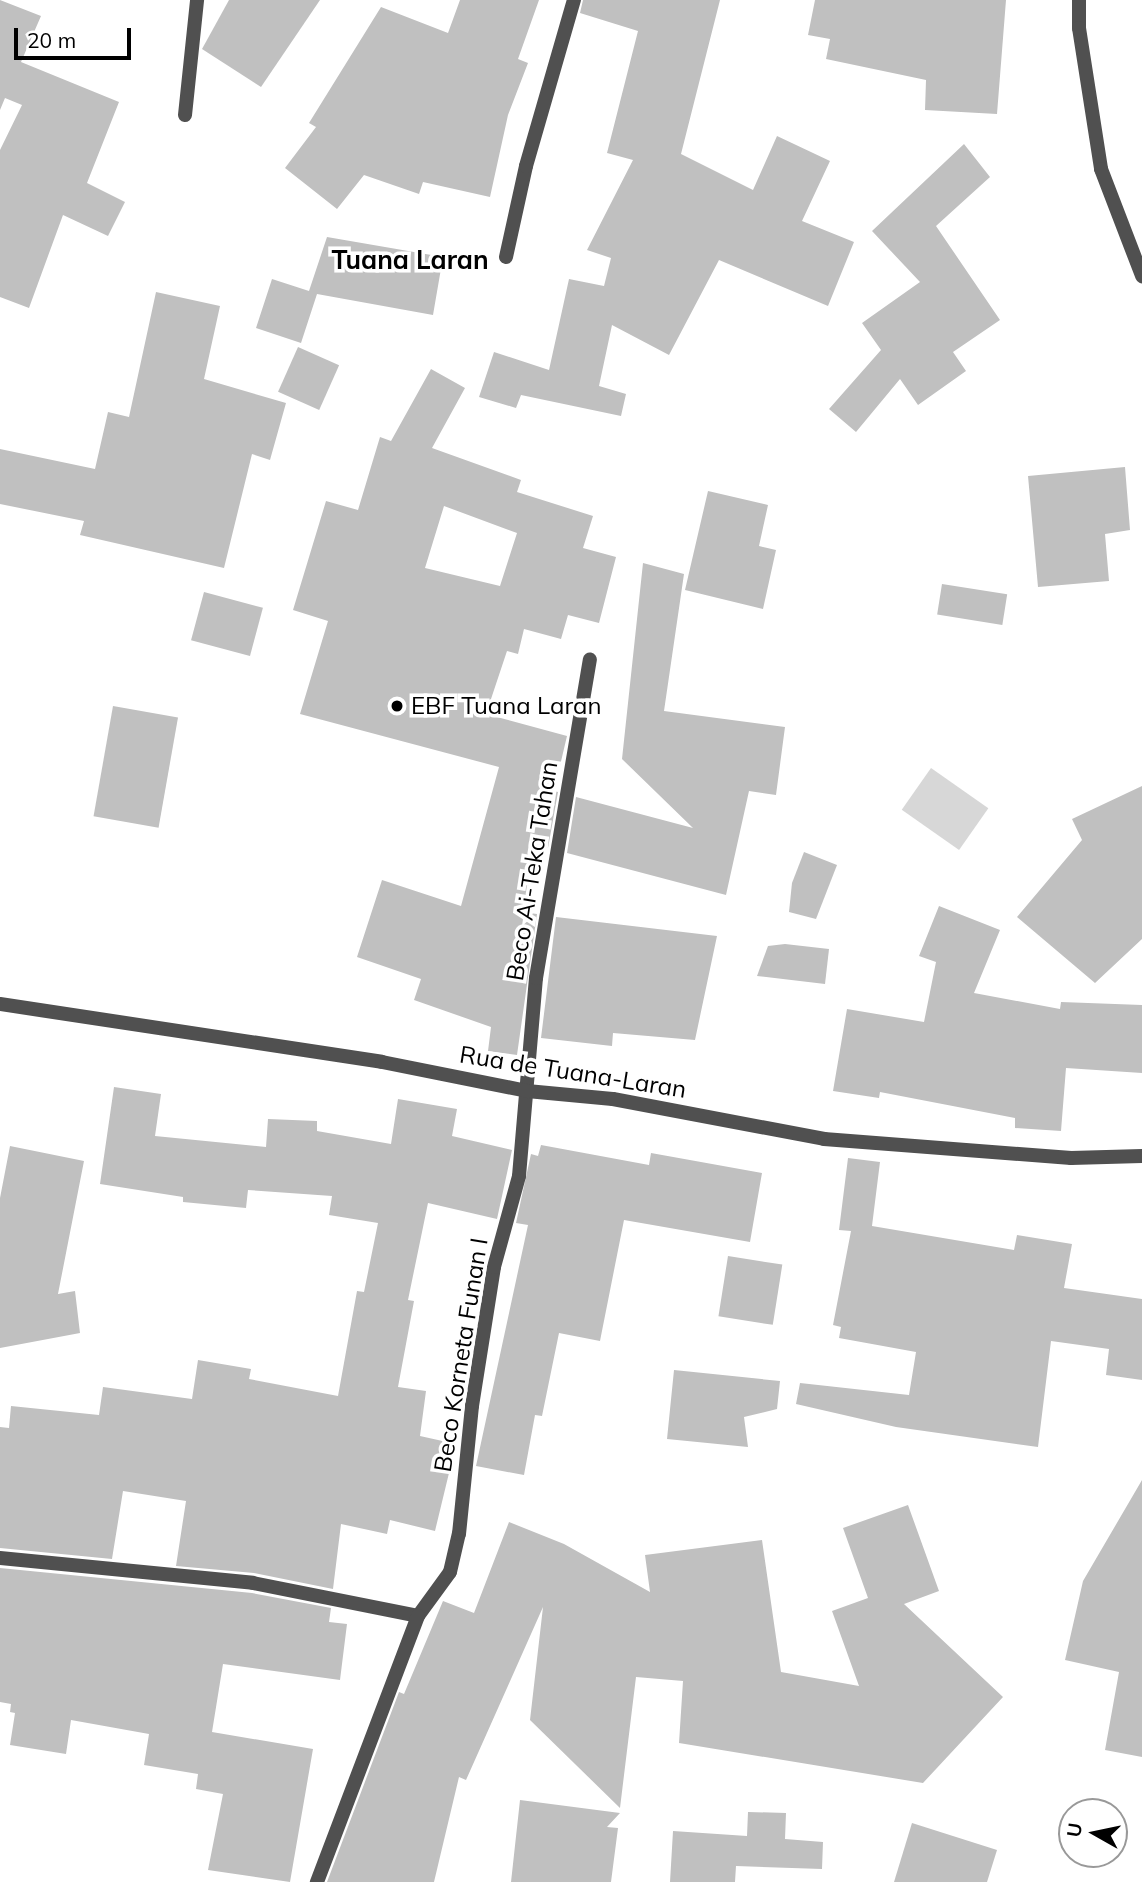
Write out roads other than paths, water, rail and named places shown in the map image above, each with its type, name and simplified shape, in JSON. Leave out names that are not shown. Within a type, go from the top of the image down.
[{"type":"street","points":[[185,115],[197,0]]},
{"type":"street","points":[[506,257],[526,166],[574,0]]},
{"type":"street","points":[[1079,0],[1079,28],[1101,169],[1142,276]]},
{"type":"street","name":"Beco Ai-Teka Tahan","points":[[527,1091],[536,978],[590,660]]},
{"type":"street","name":"Rua de Tuana-Laran","points":[[0,1004],[382,1062],[527,1091],[613,1098],[824,1139],[1071,1158],[1142,1156]]},
{"type":"street","name":"Beco Korneta Funan I","points":[[317,1882],[418,1616],[450,1572],[458,1534],[474,1393],[494,1267],[519,1176],[527,1091]]},
{"type":"street","points":[[0,1558],[253,1583],[418,1616]]},
{"type":"place","name":"EBF Tuana Laran","points":[[397,706]]},
{"type":"district","name":"Tuana Laran","points":[[410,260]]}]
